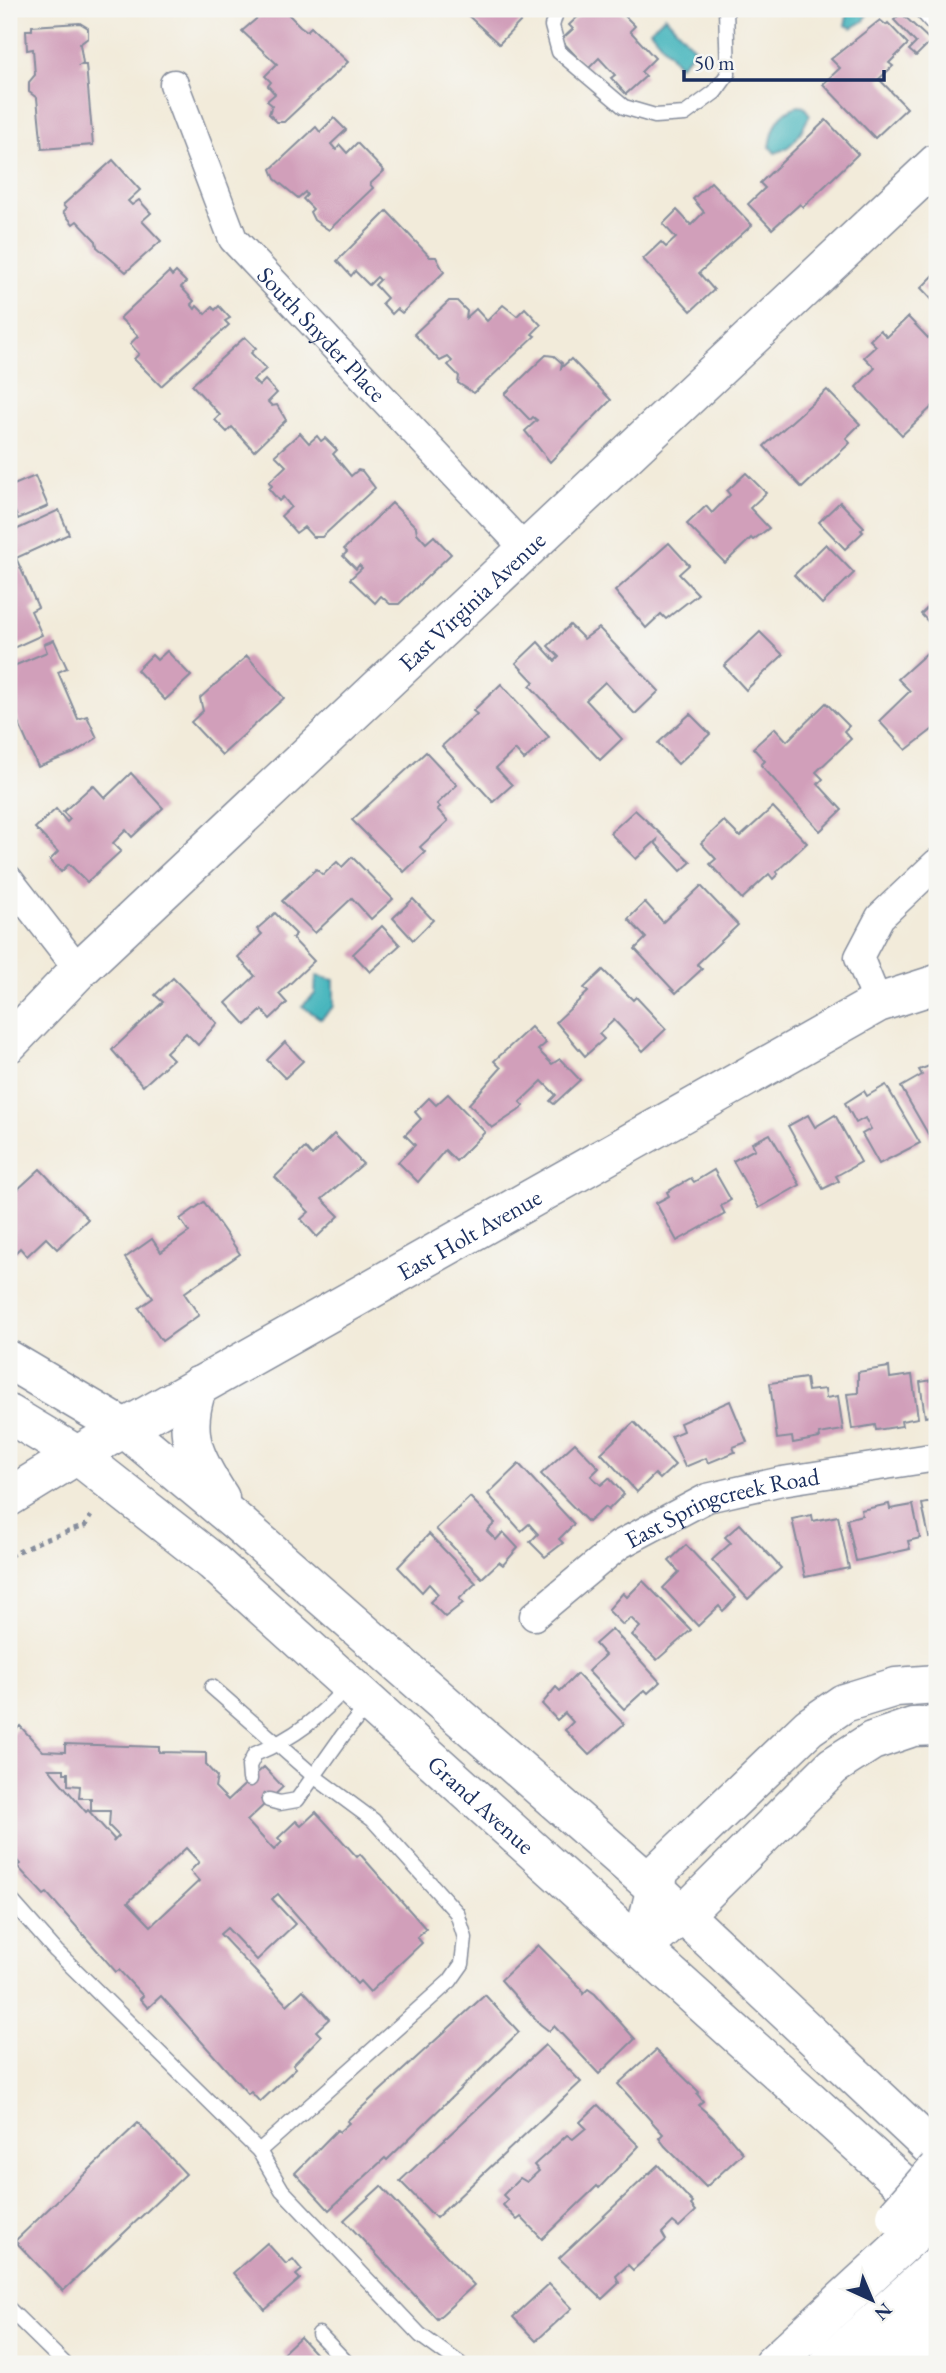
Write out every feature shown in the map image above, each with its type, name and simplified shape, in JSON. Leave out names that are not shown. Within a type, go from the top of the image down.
[{"type":"main road","name":"East Virginia Avenue","points":[[9,1043],[79,970],[524,548],[937,163]]},
{"type":"main road","name":"East Holt Avenue","points":[[9,1497],[124,1428],[878,1003],[937,985]]},
{"type":"main road","name":"Grand Avenue","points":[[9,1360],[124,1428],[237,1522],[669,1901],[937,2153]]},
{"type":"main road","points":[[198,1386],[191,1404],[188,1434],[204,1473],[237,1522]]},
{"type":"main road","name":"Grand Avenue","points":[[9,1414],[77,1455],[213,1562],[641,1949],[921,2219]]},
{"type":"main road","points":[[669,1901],[660,1870],[809,1727],[845,1703],[896,1687],[937,1684]]},
{"type":"main road","points":[[641,1949],[669,1901],[832,1766],[873,1741],[913,1727],[937,1726]]},
{"type":"main road","points":[[773,2364],[850,2294],[921,2219],[937,2169]]},
{"type":"main road","points":[[828,2364],[937,2266]]},
{"type":"main road","points":[[880,2364],[937,2312]]},
{"type":"main road","points":[[925,2364],[937,2352]]},
{"type":"street","name":"South Snyder Place","points":[[174,84],[233,239],[524,548]]},
{"type":"street","points":[[878,1003],[859,957],[880,917],[937,863]]},
{"type":"street","points":[[9,880],[79,970]]},
{"type":"street","name":"East Springcreek Road","points":[[534,1616],[619,1545],[707,1498],[782,1480],[937,1457]]},
{"type":"lane","points":[[557,9],[552,26],[559,52],[624,107],[655,116],[685,114],[715,92],[728,74],[726,9]]},
{"type":"lane","points":[[920,9],[937,28]]},
{"type":"lane","points":[[212,1687],[315,1777],[373,1821],[457,1913],[465,1937],[461,1964],[450,1981],[259,2151]]},
{"type":"lane","points":[[250,1779],[249,1766],[255,1754],[279,1745],[359,1694]]},
{"type":"lane","points":[[269,1800],[281,1803],[298,1800],[343,1735],[359,1694]]},
{"type":"lane","points":[[9,1898],[56,1951],[259,2151],[282,2190],[420,2335],[460,2364]]},
{"type":"lane","points":[[9,2309],[65,2364]]},
{"type":"lane","points":[[319,2334],[348,2364]]},
{"type":"path","points":[[9,1556],[85,1526],[91,1516]]},
{"type":"water","points":[[849,9],[869,9],[864,21],[852,28],[845,25]]},
{"type":"water","points":[[665,16],[696,50],[679,66],[650,30]]},
{"type":"water","points":[[798,106],[804,107],[810,115],[793,143],[775,153],[770,147],[778,122],[786,112]]},
{"type":"water","points":[[316,976],[334,980],[334,1006],[321,1019],[302,1006],[315,994]]},
{"type":"building","points":[[268,9],[283,9],[307,31],[311,27],[348,62],[284,122],[277,122],[269,114],[272,105],[267,101],[275,94],[268,86],[271,82],[265,76],[277,64],[242,31]]},
{"type":"building","points":[[461,9],[509,9],[521,21],[499,44]]},
{"type":"building","points":[[586,9],[618,9],[635,26],[630,31],[655,58],[641,72],[646,76],[626,94],[611,78],[615,75],[599,58],[588,69],[561,40],[573,29],[569,25]]},
{"type":"building","points":[[901,13],[931,41],[916,56],[909,50],[916,43],[894,20]]},
{"type":"building","points":[[880,20],[886,25],[888,23],[908,44],[889,63],[893,66],[879,79],[907,108],[875,138],[823,84],[840,68],[831,59]]},
{"type":"building","points":[[80,23],[88,28],[88,38],[80,44],[83,63],[80,65],[86,65],[93,145],[42,149],[37,98],[29,92],[29,82],[35,75],[33,49],[27,50],[26,30],[32,30],[32,26]]},
{"type":"building","points":[[334,118],[346,130],[331,144],[336,150],[340,145],[347,153],[357,143],[384,171],[370,184],[373,188],[329,230],[314,220],[310,212],[313,209],[303,199],[307,195],[305,192],[298,198],[275,179],[271,169],[316,127],[320,132]]},
{"type":"building","points":[[826,120],[858,154],[803,207],[800,204],[772,229],[748,204],[765,188],[760,183]]},
{"type":"building","points":[[113,160],[140,190],[128,201],[132,205],[139,200],[151,213],[142,221],[161,241],[126,272],[97,247],[96,241],[77,221],[73,224],[63,212],[66,209],[63,205]]},
{"type":"building","points":[[711,182],[752,225],[699,273],[714,290],[691,311],[643,259],[661,242],[666,247],[676,238],[663,224],[677,210],[691,225],[704,212],[693,199]]},
{"type":"building","points":[[387,211],[430,257],[436,257],[444,272],[402,313],[397,309],[392,314],[382,303],[387,298],[375,285],[380,280],[377,277],[369,285],[355,271],[351,276],[337,261]]},
{"type":"building","points":[[169,272],[172,276],[176,272],[186,282],[181,287],[194,301],[191,304],[195,309],[197,306],[205,314],[212,307],[215,310],[219,306],[230,318],[225,321],[229,325],[161,386],[134,359],[139,354],[130,344],[138,336],[120,318]]},
{"type":"building","points":[[937,272],[937,305],[921,288]]},
{"type":"building","points":[[449,301],[457,301],[467,311],[466,318],[476,309],[487,321],[503,305],[517,316],[525,308],[541,325],[532,334],[535,336],[474,393],[458,383],[459,376],[448,365],[452,361],[448,357],[440,361],[414,334]]},
{"type":"building","points":[[908,317],[928,338],[931,335],[937,342],[937,402],[902,435],[856,387],[875,368],[864,357],[876,346],[870,340],[880,330],[887,337]]},
{"type":"building","points":[[245,337],[256,348],[251,353],[266,369],[253,380],[259,386],[265,380],[277,393],[268,402],[272,406],[277,405],[286,420],[254,451],[232,427],[227,432],[215,420],[220,415],[192,385]]},
{"type":"building","points":[[546,355],[554,356],[562,363],[561,368],[571,359],[611,400],[550,462],[525,431],[537,420],[533,417],[530,420],[505,394]]},
{"type":"building","points":[[827,390],[860,424],[846,438],[850,443],[802,488],[764,446]]},
{"type":"building","points":[[300,433],[309,443],[317,436],[321,441],[325,438],[337,450],[333,454],[351,476],[358,470],[362,471],[375,488],[322,537],[313,537],[304,527],[296,533],[281,516],[291,507],[283,497],[279,501],[269,489],[272,486],[269,482],[286,466],[275,455]]},
{"type":"building","points":[[746,473],[766,493],[750,508],[769,528],[753,540],[751,538],[725,563],[687,524],[706,506],[712,513],[730,495],[727,491]]},
{"type":"building","points":[[35,476],[48,506],[18,519],[9,498],[9,487]]},
{"type":"building","points":[[840,502],[864,527],[861,530],[863,532],[845,549],[819,522]]},
{"type":"building","points":[[392,503],[416,527],[417,533],[426,543],[434,536],[451,554],[399,604],[390,604],[381,596],[375,603],[350,579],[362,568],[359,565],[356,569],[343,556],[347,552],[344,549]]},
{"type":"building","points":[[59,510],[69,534],[16,558],[38,607],[31,611],[42,635],[9,650],[9,533]]},
{"type":"building","points":[[669,543],[689,565],[679,574],[698,594],[666,619],[661,614],[646,628],[615,591]]},
{"type":"building","points":[[826,544],[854,573],[822,604],[794,575]]},
{"type":"building","points":[[937,599],[937,631],[921,614]]},
{"type":"building","points":[[570,625],[584,639],[599,628],[659,691],[635,714],[605,682],[586,700],[622,739],[600,760],[530,686],[534,682],[516,663],[538,642],[555,661],[559,657],[548,646]]},
{"type":"building","points":[[760,632],[783,655],[746,690],[724,666]]},
{"type":"building","points":[[54,640],[67,668],[58,672],[78,719],[87,716],[97,738],[74,753],[38,767],[10,704],[15,702],[9,686],[9,668],[47,652],[44,644]]},
{"type":"building","points":[[167,651],[191,676],[165,700],[137,670],[152,655],[157,660]]},
{"type":"building","points":[[928,652],[937,661],[937,726],[906,750],[879,721],[910,691],[898,679]]},
{"type":"building","points":[[247,656],[284,698],[222,755],[191,722],[203,711],[200,698]]},
{"type":"building","points":[[501,684],[549,737],[524,760],[515,750],[496,768],[512,785],[493,802],[442,746],[477,714],[473,711]]},
{"type":"building","points":[[826,703],[849,726],[844,731],[851,739],[816,772],[823,779],[818,784],[842,810],[820,831],[761,765],[765,761],[753,748],[775,728],[787,741]]},
{"type":"building","points":[[690,714],[710,734],[678,764],[658,743]]},
{"type":"building","points":[[426,752],[457,785],[437,804],[440,807],[437,809],[448,821],[420,847],[425,852],[404,872],[352,820]]},
{"type":"building","points":[[131,773],[163,808],[132,837],[126,830],[113,843],[121,851],[87,882],[69,864],[61,872],[50,860],[58,852],[35,828],[56,809],[67,822],[70,819],[63,812],[93,785],[105,798]]},
{"type":"building","points":[[773,807],[807,843],[776,872],[778,874],[773,879],[769,874],[742,899],[710,864],[716,859],[701,843],[724,821],[740,837]]},
{"type":"building","points":[[635,810],[691,862],[681,871],[656,844],[657,840],[636,859],[610,833]]},
{"type":"building","points":[[352,857],[393,899],[371,919],[352,898],[315,933],[282,901],[316,869],[323,875],[337,862],[342,867]]},
{"type":"building","points":[[701,886],[738,925],[697,964],[702,969],[676,993],[635,949],[646,938],[628,919],[645,902],[663,922]]},
{"type":"building","points":[[413,899],[433,920],[413,940],[393,918]]},
{"type":"building","points":[[275,913],[296,934],[292,938],[314,961],[279,994],[287,1003],[270,1019],[262,1010],[246,1025],[226,1003],[255,976],[238,957],[262,934],[257,929]]},
{"type":"building","points":[[382,926],[400,945],[370,972],[353,954]]},
{"type":"building","points":[[603,970],[633,1000],[636,997],[666,1029],[643,1051],[614,1020],[599,1034],[604,1039],[585,1056],[556,1022],[588,992],[584,988]]},
{"type":"building","points":[[173,978],[217,1023],[198,1045],[186,1033],[166,1052],[173,1059],[143,1086],[112,1050],[163,1002],[155,995]]},
{"type":"building","points":[[531,1027],[546,1043],[538,1050],[552,1064],[560,1059],[580,1080],[554,1104],[550,1101],[556,1095],[542,1081],[520,1102],[524,1106],[492,1128],[469,1104],[501,1068],[494,1061]]},
{"type":"building","points":[[285,1042],[303,1061],[285,1078],[267,1060]]},
{"type":"building","points":[[937,1063],[935,1146],[901,1087],[922,1075],[919,1070]]},
{"type":"building","points":[[886,1085],[920,1143],[879,1164],[862,1134],[871,1129],[865,1118],[856,1123],[845,1103],[864,1091],[867,1096]]},
{"type":"building","points":[[448,1094],[485,1132],[456,1161],[445,1150],[418,1182],[398,1162],[415,1145],[405,1135],[421,1119],[415,1112],[429,1098],[436,1105]]},
{"type":"building","points":[[808,1115],[815,1127],[835,1115],[861,1162],[836,1176],[839,1181],[823,1189],[788,1126]]},
{"type":"building","points":[[334,1134],[363,1164],[322,1199],[339,1216],[317,1237],[301,1219],[309,1212],[275,1177],[305,1148],[312,1156]]},
{"type":"building","points":[[770,1134],[800,1185],[759,1208],[733,1161],[755,1149],[752,1143]]},
{"type":"building","points":[[40,1169],[88,1219],[57,1249],[46,1238],[27,1256],[20,1248],[9,1259],[9,1192],[14,1187],[17,1190]]},
{"type":"building","points":[[714,1170],[731,1200],[721,1206],[725,1214],[677,1241],[656,1203],[669,1196],[667,1192],[691,1178],[694,1182]]},
{"type":"building","points":[[204,1202],[240,1254],[184,1293],[199,1315],[162,1341],[139,1308],[153,1298],[125,1258],[152,1239],[161,1252],[189,1232],[180,1219]]},
{"type":"building","points":[[889,1367],[890,1378],[912,1375],[918,1418],[901,1421],[902,1426],[876,1430],[875,1425],[852,1429],[847,1394],[858,1393],[858,1372]]},
{"type":"building","points":[[937,1371],[937,1415],[925,1417],[920,1382],[933,1380],[932,1372]]},
{"type":"building","points":[[806,1378],[808,1391],[825,1389],[826,1398],[838,1396],[843,1430],[819,1434],[820,1438],[793,1443],[792,1437],[777,1439],[770,1383]]},
{"type":"building","points":[[730,1401],[747,1442],[733,1447],[735,1452],[708,1463],[706,1458],[685,1467],[671,1436],[683,1431],[680,1423]]},
{"type":"building","points":[[634,1422],[675,1465],[660,1479],[655,1474],[637,1492],[601,1453]]},
{"type":"building","points":[[575,1443],[599,1468],[591,1476],[601,1485],[609,1478],[624,1494],[608,1510],[605,1507],[588,1522],[541,1474]]},
{"type":"building","points":[[519,1464],[574,1524],[559,1539],[563,1543],[545,1557],[530,1542],[538,1534],[529,1524],[521,1531],[488,1494]]},
{"type":"building","points":[[470,1497],[495,1523],[487,1531],[496,1540],[503,1532],[518,1548],[503,1565],[499,1562],[482,1578],[436,1529]]},
{"type":"building","points":[[937,1501],[937,1536],[929,1537],[922,1504]]},
{"type":"building","points":[[889,1504],[890,1509],[913,1505],[920,1538],[908,1541],[910,1549],[856,1561],[847,1519],[862,1515],[861,1510]]},
{"type":"building","points":[[812,1515],[813,1521],[838,1516],[849,1568],[805,1577],[792,1519]]},
{"type":"building","points":[[740,1524],[781,1568],[748,1599],[712,1560],[731,1543],[725,1537]]},
{"type":"building","points":[[429,1534],[476,1583],[459,1599],[463,1603],[445,1617],[430,1602],[438,1594],[429,1584],[422,1592],[398,1567]]},
{"type":"building","points":[[686,1545],[736,1598],[723,1611],[719,1606],[698,1626],[663,1588],[679,1572],[669,1561]]},
{"type":"building","points":[[643,1581],[691,1630],[657,1660],[632,1635],[640,1627],[631,1618],[623,1625],[608,1610],[623,1593],[627,1597]]},
{"type":"building","points":[[612,1629],[660,1682],[648,1693],[645,1690],[624,1709],[588,1671],[605,1655],[595,1644]]},
{"type":"building","points":[[577,1674],[624,1724],[589,1755],[565,1730],[573,1722],[565,1713],[557,1720],[542,1704],[556,1687],[560,1691]]},
{"type":"building","points":[[20,1726],[43,1751],[65,1752],[65,1744],[159,1747],[159,1752],[206,1753],[206,1765],[217,1777],[215,1787],[228,1800],[264,1767],[283,1787],[247,1821],[274,1850],[282,1842],[278,1838],[296,1821],[301,1826],[316,1812],[357,1857],[360,1854],[426,1929],[417,1937],[422,1943],[370,1992],[360,1981],[357,1984],[278,1894],[272,1899],[295,1924],[257,1960],[227,1928],[220,1934],[287,2005],[303,1990],[329,2019],[316,2031],[321,2036],[293,2065],[296,2068],[260,2102],[251,2092],[248,2094],[161,1996],[148,2008],[140,1999],[143,1996],[119,1970],[116,1972],[47,1893],[44,1895],[17,1866],[20,1864],[9,1852],[9,1736]],"holes":[[[49,1769],[64,1769],[64,1773],[68,1773],[68,1785],[80,1786],[79,1798],[91,1798],[91,1811],[110,1811],[109,1826],[119,1836],[113,1842],[114,1839],[88,1810],[86,1812]],[[186,1848],[199,1862],[190,1871],[199,1881],[151,1926],[128,1902]]]},
{"type":"building","points":[[538,1945],[582,1989],[583,1994],[588,1989],[595,1994],[635,2039],[599,2074],[554,2026],[549,2031],[540,2024],[501,1980]]},
{"type":"building","points":[[485,1995],[519,2032],[387,2160],[385,2158],[329,2210],[295,2173],[337,2130],[339,2132],[349,2123],[347,2121]]},
{"type":"building","points":[[545,2045],[581,2082],[436,2218],[400,2181]]},
{"type":"building","points":[[656,2050],[699,2092],[697,2094],[703,2101],[698,2105],[715,2120],[743,2153],[706,2187],[665,2146],[659,2138],[663,2134],[618,2084]]},
{"type":"building","points":[[598,2105],[639,2146],[599,2188],[597,2186],[542,2239],[521,2217],[517,2220],[503,2205],[508,2200],[503,2195],[520,2178],[527,2182],[539,2171],[534,2165],[567,2135],[573,2139],[586,2128],[580,2122]]},
{"type":"building","points":[[138,2123],[186,2174],[63,2291],[15,2241]]},
{"type":"building","points":[[658,2165],[693,2203],[691,2205],[696,2211],[679,2227],[673,2222],[662,2233],[666,2240],[633,2270],[628,2265],[616,2276],[619,2283],[602,2299],[559,2258]]},
{"type":"building","points":[[381,2186],[474,2285],[437,2319],[344,2220]]},
{"type":"building","points":[[267,2243],[286,2264],[293,2259],[302,2270],[296,2275],[300,2279],[265,2310],[233,2273]]},
{"type":"building","points":[[549,2284],[572,2308],[536,2341],[513,2317]]},
{"type":"building","points":[[300,2337],[325,2364],[293,2364],[283,2353]]}]
